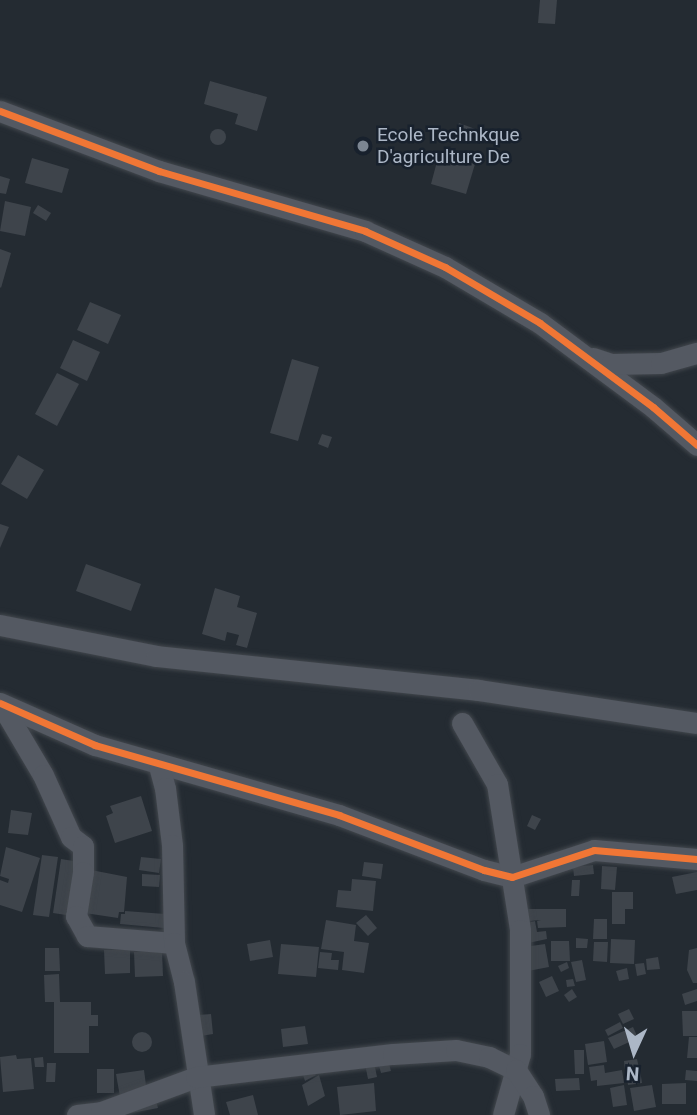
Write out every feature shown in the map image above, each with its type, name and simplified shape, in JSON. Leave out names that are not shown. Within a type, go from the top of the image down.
[{"type":"street","points":[[0,111],[159,171],[365,231],[445,267],[540,323],[653,407],[697,445]]},
{"type":"street","points":[[661,363],[697,353]]},
{"type":"street","points":[[581,354],[611,364],[661,363],[697,367]]},
{"type":"street","points":[[0,625],[156,656],[478,690],[697,723]]},
{"type":"street","points":[[1,703],[95,745],[159,766],[339,816],[484,870],[512,877],[594,850],[697,859]]},
{"type":"street","points":[[1,703],[43,775],[71,837],[83,846],[83,872],[76,916],[87,936],[174,943]]},
{"type":"street","points":[[462,723],[497,784],[520,930],[520,1054],[503,1115]]},
{"type":"street","points":[[159,766],[166,789],[172,845],[174,943],[184,982],[196,1077],[204,1115]]},
{"type":"street","points":[[77,1115],[101,1112],[196,1077],[393,1054],[456,1050],[489,1057],[516,1070],[533,1096],[539,1115]]},
{"type":"building","points":[[540,0],[557,0],[555,24],[538,23]]},
{"type":"building","points":[[210,81],[267,97],[257,131],[235,124],[238,114],[204,104]]},
{"type":"building","points":[[459,123],[478,130],[474,141],[455,134]]},
{"type":"building","points":[[218,129],[224,131],[224,143],[218,145],[212,143],[210,137],[212,131]]},
{"type":"building","points":[[439,154],[475,164],[466,194],[431,184]]},
{"type":"building","points":[[32,158],[69,169],[62,193],[25,183]]},
{"type":"building","points":[[0,176],[10,179],[6,194],[0,193]]},
{"type":"building","points":[[5,201],[31,207],[25,236],[0,231]]},
{"type":"building","points":[[38,205],[51,213],[46,221],[33,213]]},
{"type":"building","points":[[0,249],[11,253],[1,288],[0,287]]},
{"type":"building","points":[[90,302],[121,315],[108,344],[77,330]]},
{"type":"building","points":[[73,340],[100,352],[87,381],[60,368]]},
{"type":"building","points":[[292,359],[319,367],[298,441],[270,433]]},
{"type":"building","points":[[57,373],[79,384],[57,426],[35,414]]},
{"type":"building","points":[[322,434],[332,437],[328,448],[318,444]]},
{"type":"building","points":[[18,455],[44,470],[27,499],[1,484]]},
{"type":"building","points":[[0,524],[9,527],[0,548]]},
{"type":"building","points":[[86,564],[141,584],[131,611],[76,591]]},
{"type":"building","points":[[215,588],[240,596],[237,607],[257,613],[247,648],[236,645],[239,635],[227,632],[225,641],[202,634]]},
{"type":"building","points":[[141,796],[152,831],[115,843],[106,816],[113,813],[110,806]]},
{"type":"building","points":[[11,810],[32,813],[28,835],[8,833]]},
{"type":"building","points":[[532,815],[541,819],[535,830],[527,826]]},
{"type":"building","points":[[6,847],[40,858],[22,912],[0,905],[0,880],[8,883],[9,879],[0,876]]},
{"type":"building","points":[[42,855],[58,857],[49,917],[33,915]]},
{"type":"building","points":[[141,857],[161,859],[159,873],[139,870]]},
{"type":"building","points":[[61,859],[80,862],[73,911],[66,911],[66,915],[53,913]]},
{"type":"building","points":[[364,862],[383,864],[381,879],[362,876]]},
{"type":"building","points":[[593,865],[594,874],[574,876],[573,867]]},
{"type":"building","points":[[602,866],[617,867],[615,890],[601,889]]},
{"type":"building","points":[[86,869],[127,877],[124,912],[119,912],[118,918],[78,912]]},
{"type":"building","points":[[697,872],[697,890],[676,894],[672,877]]},
{"type":"building","points":[[142,874],[160,875],[159,887],[142,886]]},
{"type":"building","points":[[352,879],[376,881],[373,911],[336,907],[338,890],[351,891]]},
{"type":"building","points":[[572,880],[580,880],[579,896],[571,896]]},
{"type":"building","points":[[612,892],[633,892],[633,909],[625,909],[625,924],[612,924]]},
{"type":"building","points":[[528,909],[566,909],[566,927],[538,928],[537,921],[541,920],[528,921]]},
{"type":"building","points":[[125,911],[165,914],[164,928],[120,924],[121,914],[125,914]]},
{"type":"building","points":[[366,915],[377,928],[368,936],[356,923]]},
{"type":"building","points":[[594,919],[607,919],[607,939],[593,939]]},
{"type":"building","points":[[326,920],[356,925],[354,941],[369,943],[364,973],[342,970],[344,952],[321,949]]},
{"type":"building","points":[[535,921],[537,932],[546,931],[547,939],[528,943],[524,924]]},
{"type":"building","points":[[576,938],[588,939],[587,948],[576,948]]},
{"type":"building","points":[[611,939],[635,940],[634,964],[610,963]]},
{"type":"building","points":[[270,940],[273,957],[250,961],[247,944]]},
{"type":"building","points":[[551,941],[569,941],[570,961],[551,961]]},
{"type":"building","points":[[594,942],[608,942],[607,962],[593,961]]},
{"type":"building","points":[[281,944],[319,947],[316,977],[278,974]]},
{"type":"building","points":[[545,944],[549,967],[528,971],[524,947]]},
{"type":"building","points":[[45,948],[59,948],[60,971],[45,971]]},
{"type":"building","points":[[697,948],[697,983],[693,983],[687,970],[689,950]]},
{"type":"building","points":[[104,950],[130,950],[130,973],[105,974]]},
{"type":"building","points":[[162,951],[163,976],[135,977],[134,952]]},
{"type":"building","points":[[320,952],[332,953],[331,960],[339,960],[338,970],[318,968]]},
{"type":"building","points":[[658,957],[660,969],[647,970],[646,959]]},
{"type":"building","points":[[582,960],[586,980],[576,982],[571,962]]},
{"type":"building","points":[[567,962],[569,968],[561,972],[558,966]]},
{"type":"building","points":[[644,963],[646,974],[637,976],[635,964]]},
{"type":"building","points":[[627,968],[629,979],[619,981],[616,971]]},
{"type":"building","points":[[59,974],[60,1002],[91,1002],[91,1015],[98,1015],[98,1026],[89,1026],[89,1053],[54,1053],[54,1002],[45,1002],[44,975]]},
{"type":"building","points":[[552,976],[559,991],[546,997],[539,982]]},
{"type":"building","points":[[573,979],[575,986],[567,987],[566,980]]},
{"type":"building","points":[[572,989],[577,997],[569,1002],[564,995]]},
{"type":"building","points":[[697,989],[697,1001],[685,1005],[682,994]]},
{"type":"building","points":[[629,1009],[634,1019],[623,1024],[618,1014]]},
{"type":"building","points":[[682,1011],[697,1011],[697,1036],[683,1036]]},
{"type":"building","points":[[211,1014],[213,1034],[201,1036],[198,1015]]},
{"type":"building","points":[[620,1022],[623,1028],[608,1036],[605,1030]]},
{"type":"building","points":[[305,1026],[308,1044],[283,1047],[281,1029]]},
{"type":"building","points":[[633,1027],[638,1038],[614,1049],[608,1038]]},
{"type":"building","points":[[142,1032],[149,1035],[152,1042],[149,1049],[142,1052],[135,1049],[132,1042],[135,1035]]},
{"type":"building","points":[[689,1037],[697,1037],[697,1058],[687,1058]]},
{"type":"building","points":[[604,1041],[607,1062],[588,1065],[585,1044]]},
{"type":"building","points":[[574,1050],[584,1050],[584,1074],[575,1074]]},
{"type":"building","points":[[16,1055],[17,1059],[31,1058],[34,1089],[3,1092],[0,1057]]},
{"type":"building","points":[[43,1057],[44,1067],[35,1067],[34,1058]]},
{"type":"building","points":[[637,1059],[639,1068],[625,1070],[624,1061]]},
{"type":"building","points":[[388,1060],[391,1071],[381,1073],[378,1062]]},
{"type":"building","points":[[374,1062],[377,1077],[368,1079],[365,1064]]},
{"type":"building","points":[[47,1063],[56,1063],[55,1082],[46,1082]]},
{"type":"building","points":[[604,1065],[605,1073],[622,1070],[624,1083],[597,1086],[597,1080],[591,1081],[589,1067]]},
{"type":"building","points":[[97,1069],[114,1069],[114,1093],[97,1093]]},
{"type":"building","points":[[144,1070],[147,1093],[120,1097],[116,1074]]},
{"type":"building","points":[[313,1070],[316,1075],[305,1081],[303,1075]]},
{"type":"building","points":[[640,1070],[642,1083],[628,1085],[626,1072]]},
{"type":"building","points":[[686,1070],[697,1071],[697,1081],[685,1080]]},
{"type":"building","points":[[319,1075],[325,1096],[308,1106],[302,1085]]},
{"type":"building","points":[[579,1078],[580,1090],[556,1091],[555,1079]]},
{"type":"building","points":[[374,1083],[376,1111],[340,1115],[337,1087]]},
{"type":"building","points":[[686,1083],[686,1104],[662,1104],[662,1084]]},
{"type":"building","points":[[624,1085],[627,1105],[613,1107],[610,1088]]},
{"type":"building","points":[[652,1085],[656,1107],[634,1111],[630,1088]]},
{"type":"building","points":[[253,1095],[258,1115],[230,1115],[226,1102]]},
{"type":"building","points":[[155,1097],[158,1108],[121,1115]]},
{"type":"cycle path","points":[[0,111],[159,171],[365,231],[445,267],[540,323],[653,407],[697,445]]},
{"type":"cycle path","points":[[0,703],[95,745],[339,815],[484,870],[512,877],[594,850],[697,859]]},
{"type":"place","name":"Ecole Technkque D'agriculture De","points":[[363,146]]}]
